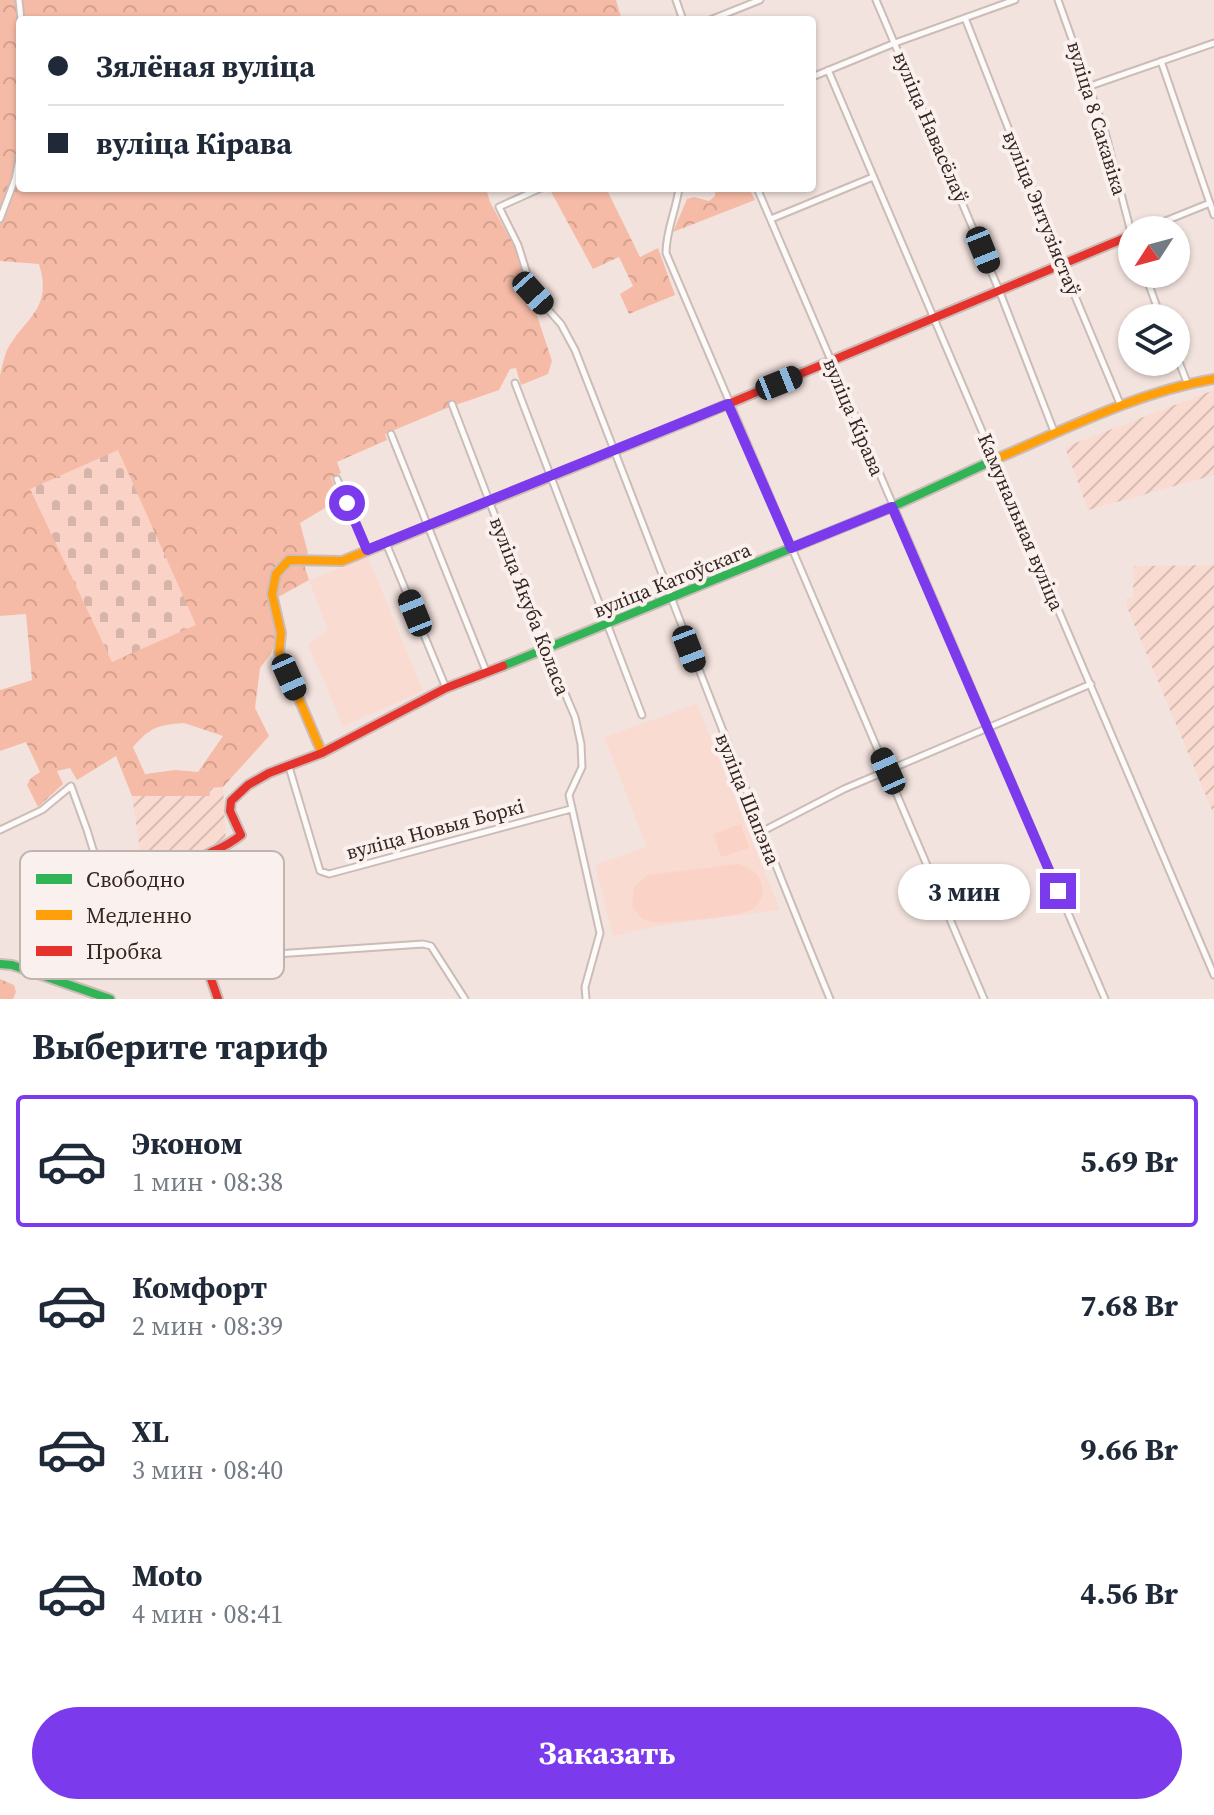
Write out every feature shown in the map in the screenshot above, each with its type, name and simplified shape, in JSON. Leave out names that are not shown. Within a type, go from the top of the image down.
[{"type":"street","points":[[720,16],[760,0]]},
{"type":"street","name":"вуліца Навасёлаў","points":[[876,0],[999,290],[1055,434]]},
{"type":"street","points":[[816,75],[1015,0]]},
{"type":"street","name":"вуліца 8 Сакавіка","points":[[1058,0],[1090,86],[1127,216]]},
{"type":"street","name":"вуліца Энтузіястаў","points":[[965,18],[1121,406]]},
{"type":"street","points":[[1090,86],[1214,43]]},
{"type":"street","points":[[1161,61],[1214,215]]},
{"type":"street","name":"Камунальная вуліца","points":[[828,70],[1214,975]]},
{"type":"street","points":[[0,219],[16,174]]},
{"type":"street","points":[[771,219],[873,177]]},
{"type":"street","name":"вуліца Шапэна","points":[[532,192],[499,207],[518,245],[533,293],[561,324],[575,350],[761,832],[830,999]]},
{"type":"street","points":[[678,192],[676,212],[668,228],[666,253],[984,999]]},
{"type":"street","name":"вуліца Кірава","points":[[759,192],[1105,999]]},
{"type":"street","points":[[1178,216],[1210,203]]},
{"type":"street","points":[[322,753],[279,652],[281,633],[272,594],[276,574],[289,560],[308,558],[329,564],[367,550],[614,451],[1118,241]]},
{"type":"street","points":[[1185,376],[1188,385]]},
{"type":"street","name":"вуліца Катоўскага","points":[[212,851],[223,848],[241,835],[230,811],[231,801],[248,785],[322,753],[446,688],[892,507],[1121,406],[1214,379]]},
{"type":"street","points":[[515,383],[642,715]]},
{"type":"street","name":"вуліца Якуба Коласа","points":[[452,404],[575,717],[582,767],[571,786],[571,809]]},
{"type":"street","points":[[391,434],[486,671]]},
{"type":"street","points":[[337,479],[367,550]]},
{"type":"street","points":[[386,542],[446,688]]},
{"type":"street","points":[[761,832],[844,789],[1091,684]]},
{"type":"street","name":"вуліца Новыя Боркі","points":[[289,767],[320,871],[329,874],[571,809]]},
{"type":"street","points":[[0,830],[42,810],[71,786],[92,851]]},
{"type":"street","points":[[571,809],[600,933],[585,987],[586,999]]},
{"type":"street","points":[[284,954],[423,944],[431,946],[465,999]]},
{"type":"street","points":[[0,964],[20,968]]},
{"type":"street","points":[[52,979],[110,999]]},
{"type":"street","points":[[211,979],[218,999]]},
{"type":"shaded area","points":[[1214,390],[1214,475],[1088,510],[1065,447]]},
{"type":"shaded area","points":[[368,557],[423,691],[343,726],[308,644],[328,630],[309,580]]},
{"type":"shaded area","points":[[1214,565],[1214,815],[1127,607],[1126,598],[1133,598],[1134,566]]},
{"type":"shaded area","points":[[697,704],[780,910],[658,926],[613,936],[595,865],[647,847],[604,737]]},
{"type":"shaded area","points":[[223,787],[226,843],[202,851],[140,850],[132,796],[209,796],[209,788]]},
{"type":"green space","points":[[0,0],[616,0],[621,16],[16,16],[16,192],[487,192],[514,246],[552,361],[548,374],[521,385],[516,368],[510,369],[499,390],[385,434],[387,440],[337,462],[341,473],[331,478],[340,499],[300,523],[308,553],[303,561],[309,580],[271,601],[278,632],[272,652],[260,668],[255,708],[269,736],[223,787],[209,788],[210,796],[132,796],[116,756],[77,780],[70,768],[57,771],[63,784],[38,807],[27,785],[40,772],[26,742],[0,751],[0,690],[32,680],[26,614],[0,616],[0,375],[7,350],[40,303],[42,280],[39,264],[0,261]],"holes":[[[184,723],[223,736],[198,772],[175,770],[145,774],[133,747],[155,728],[175,724]]]},
{"type":"green space","points":[[551,192],[608,192],[640,257],[658,248],[675,295],[629,314],[620,294],[633,286],[619,257],[593,269]]},
{"type":"green space","points":[[716,192],[751,192],[755,200],[673,232],[687,199],[694,197],[709,201]]},
{"type":"green space","points":[[118,450],[196,625],[112,662],[30,489]]},
{"type":"green space","points":[[741,824],[749,848],[721,857],[713,834]]},
{"type":"green space","points":[[737,864],[752,870],[763,888],[759,903],[746,912],[654,923],[642,919],[632,906],[634,887],[648,875]]},
{"type":"green space","points":[[0,979],[14,985],[16,992],[13,999],[0,999]]},
{"type":"traffic: fast","points":[[503,666],[892,507],[996,459]]},
{"type":"traffic: fast","points":[[0,964],[20,968]]},
{"type":"traffic: fast","points":[[52,979],[110,999]]},
{"type":"traffic: slow","points":[[996,459],[1130,402],[1214,379]]},
{"type":"traffic: slow","points":[[322,753],[279,652],[281,633],[272,594],[276,574],[289,560],[342,561],[690,420]]},
{"type":"traffic: jam","points":[[690,420],[1118,241]]},
{"type":"traffic: jam","points":[[214,851],[241,835],[230,811],[231,801],[248,785],[269,773],[322,753],[446,688],[503,666]]},
{"type":"traffic: jam","points":[[211,979],[218,999]]},
{"type":"route","points":[[347,503],[367,550],[728,404],[791,548],[892,507],[1058,891]]}]
